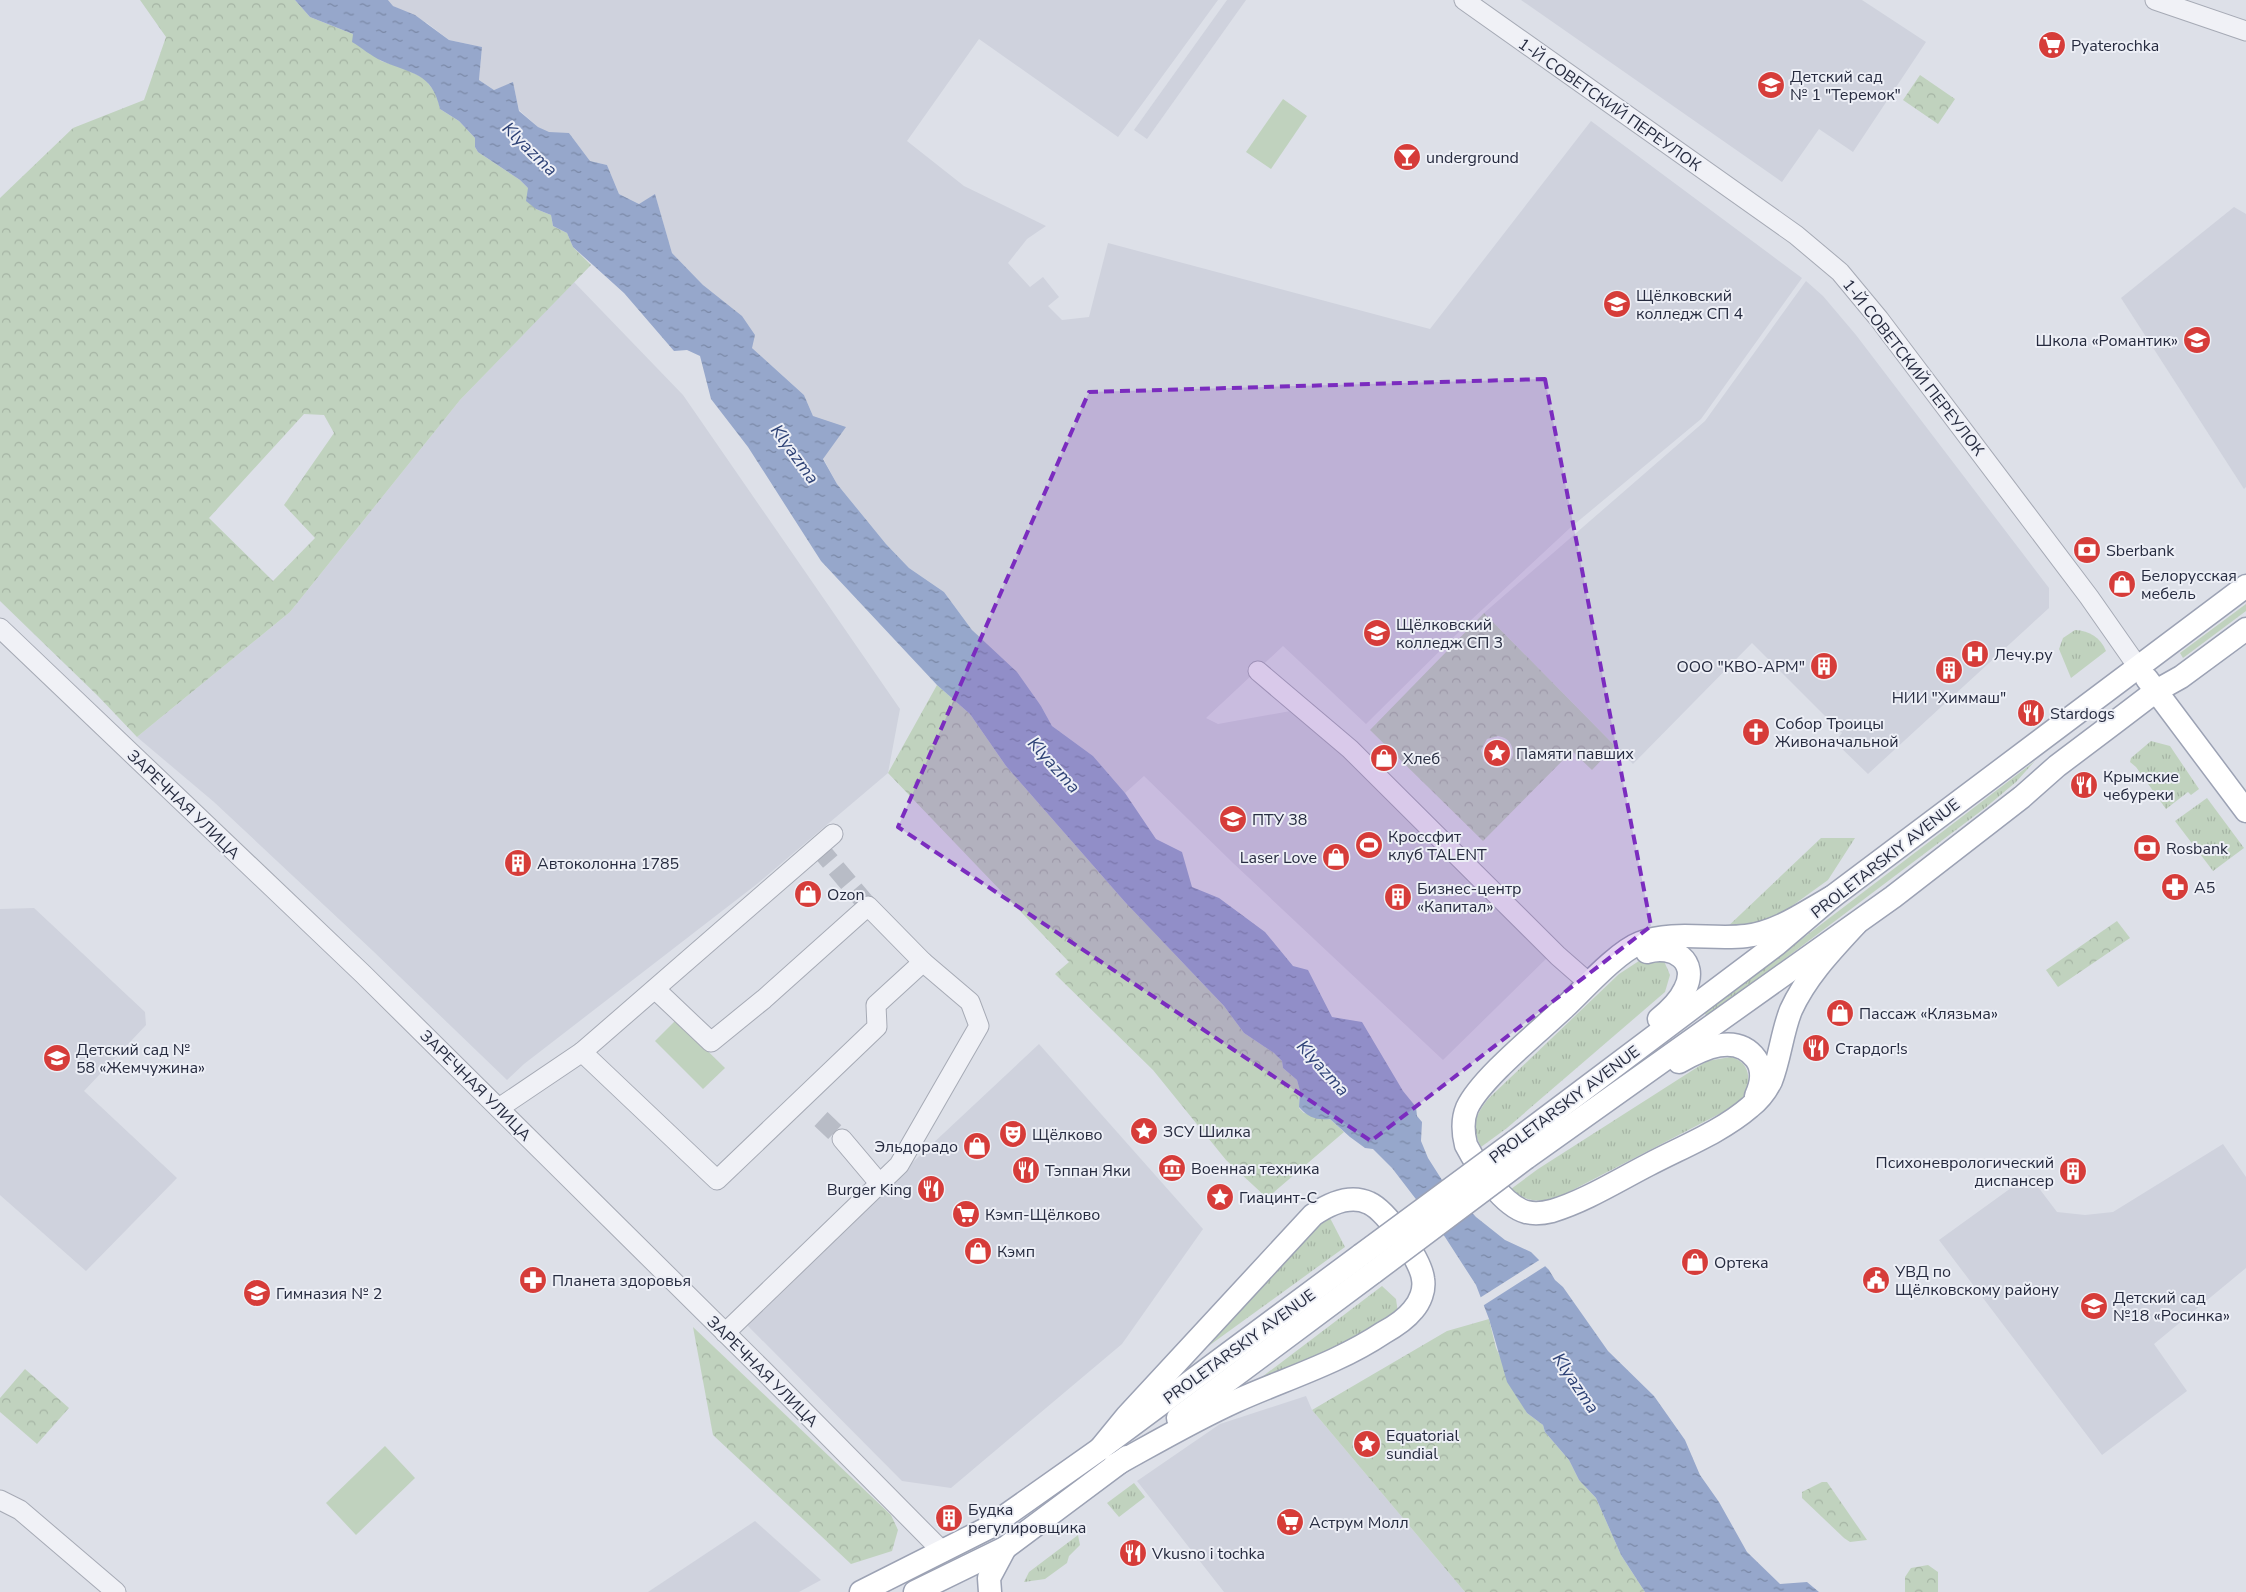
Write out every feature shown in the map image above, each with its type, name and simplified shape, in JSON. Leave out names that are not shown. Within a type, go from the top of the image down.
[{"type":"main road","name":"PROLETARSKIY AVENUE","points":[[915,1592],[958,1583],[1115,1465],[1368,1264],[1550,1127],[1777,944],[1832,897],[2246,586]]},
{"type":"main road","name":"PROLETARSKIY AVENUE","points":[[1550,1127],[1856,924],[2022,797],[2057,766],[2156,691],[2175,681],[2246,629]]},
{"type":"main road","points":[[2138,666],[2246,811]]},
{"type":"main road","points":[[1832,897],[1783,925],[1760,933],[1716,938],[1661,938],[1645,941],[1630,948],[1607,968],[1498,1070],[1478,1091],[1467,1108],[1464,1122],[1466,1145],[1501,1195],[1510,1204],[1527,1212],[1542,1213],[1567,1206],[1712,1132],[1751,1107],[1767,1091],[1772,1081],[1790,1012],[1801,992],[1814,971],[1856,924]]},
{"type":"main road","points":[[1550,1127],[1664,1015],[1685,991],[1688,982],[1685,963],[1673,951],[1655,950],[1607,968]]},
{"type":"main road","points":[[1550,1127],[1694,1054],[1719,1046],[1736,1045],[1742,1047],[1758,1062],[1761,1071],[1760,1088],[1751,1107]]},
{"type":"main road","points":[[1100,1449],[1127,1416],[1313,1215],[1330,1205],[1351,1200],[1369,1203],[1384,1214],[1416,1259],[1424,1281],[1420,1298],[1406,1318],[1364,1345],[1206,1415],[1115,1465]]},
{"type":"main road","name":"PROLETARSKIY AVENUE","points":[[861,1592],[988,1528],[1368,1264]]},
{"type":"main road","points":[[990,1592],[989,1578],[1005,1548]]},
{"type":"main road","points":[[943,1552],[958,1583]]},
{"type":"street","name":"1-Й СОВЕТСКИЙ ПЕРЕУЛОК","points":[[1464,0],[1796,235],[1840,272],[1891,334],[2138,666]]},
{"type":"street","points":[[2155,0],[2246,31]]},
{"type":"street","name":"ЗАРЕЧНАЯ УЛИЦА","points":[[0,628],[363,974],[726,1333],[943,1552]]},
{"type":"street","points":[[1258,671],[1350,749],[1558,956],[1590,984]]},
{"type":"street","points":[[499,1108],[582,1052],[833,834]]},
{"type":"street","points":[[655,989],[711,1042],[764,1000],[868,906],[923,962],[970,1002],[979,1026],[899,1165],[726,1333]]},
{"type":"street","points":[[582,1052],[717,1180],[877,1026],[876,1005],[923,962]]},
{"type":"street","points":[[842,1139],[880,1184]]},
{"type":"street","points":[[0,1500],[20,1510],[116,1592]]},
{"type":"highlighted area","points":[[1545,379],[1651,926],[1371,1141],[898,827],[1089,392]]},
{"type":"shaded area","points":[[388,0],[1218,0],[1118,137],[979,39],[907,141],[964,186],[1046,226],[1027,239],[1008,263],[1030,287],[1043,277],[1059,297],[1048,306],[1062,320],[1089,317],[1108,243],[1430,329],[1591,121],[1802,278],[1701,419],[1570,528],[1470,621],[1366,724],[1283,646],[1206,718],[1218,724],[1296,710],[1342,752],[1550,955],[1443,1060],[1233,863],[1144,776],[1125,793],[1093,756],[1052,726],[1041,706],[972,630],[944,592],[909,568],[886,544],[837,484],[823,458],[813,416],[804,395],[752,348],[703,285],[672,253],[655,195],[639,204],[619,194],[607,165],[590,161],[569,133],[549,133],[538,127],[519,110],[513,83],[494,90],[479,80],[482,47],[449,40],[427,23],[393,6]]},
{"type":"shaded area","points":[[1227,0],[1246,0],[1147,139],[1134,130]]},
{"type":"shaded area","name":"Детский сад № 1 \"Теремок\"","points":[[1521,0],[1862,0],[1926,42],[1853,152],[1819,129],[1782,182]]},
{"type":"shaded area","name":"Школа «Романтик»","points":[[2234,207],[2246,214],[2246,487],[2244,489],[2121,298]]},
{"type":"shaded area","points":[[1806,281],[1823,296],[1856,335],[2049,588],[2049,608],[1868,774],[1835,742],[1842,733],[1752,643],[1633,764],[1484,613],[1705,421]]},
{"type":"shaded area","points":[[574,282],[683,395],[900,709],[888,773],[757,884],[524,1064],[507,1080],[214,802],[137,737],[290,612],[460,400]]},
{"type":"shaded area","name":"Детский сад № 58 «Жемчужина»","points":[[34,908],[145,1012],[146,1025],[84,1091],[177,1178],[86,1271],[0,1195],[0,909]]},
{"type":"shaded area","points":[[1039,1044],[1203,1229],[1122,1344],[951,1488],[902,1481],[743,1321]]},
{"type":"shaded area","name":"Детский сад №18 «Росинка»","points":[[2223,1144],[2246,1177],[2246,1268],[2154,1344],[2187,1391],[2102,1455],[1939,1240],[2029,1175],[2057,1212],[2085,1215],[2113,1212]]},
{"type":"shaded area","points":[[1306,1396],[1312,1410],[1465,1592],[1224,1592],[1137,1481],[1220,1424]]},
{"type":"shaded area","points":[[755,1521],[821,1580],[799,1592],[648,1592]]},
{"type":"green space","points":[[140,0],[295,0],[310,17],[353,34],[381,61],[404,68],[425,79],[437,95],[440,109],[459,121],[475,138],[475,147],[478,152],[520,180],[528,188],[536,209],[551,215],[553,226],[567,233],[573,247],[591,265],[460,400],[290,612],[137,737],[98,696],[0,601],[0,198],[73,128],[144,100],[166,37]],"holes":[[[304,414],[324,415],[334,433],[284,505],[315,538],[273,581],[209,518]]]},
{"type":"green space","points":[[1920,75],[1955,99],[1938,124],[1903,100]]},
{"type":"green space","points":[[1283,99],[1307,116],[1271,169],[1246,152]]},
{"type":"green space","points":[[2246,604],[2246,611],[2183,658],[2180,653]]},
{"type":"green space","points":[[1484,613],[1615,746],[1592,770],[1572,751],[1483,841],[1370,730]],"holes":[[[1498,736],[1510,742],[1513,755],[1508,763],[1496,768],[1484,761],[1481,750],[1487,739]]]},
{"type":"green space","points":[[2075,630],[2098,638],[2106,651],[2071,678],[2059,649],[2063,638]]},
{"type":"green space","points":[[937,685],[970,714],[1006,766],[1125,902],[1224,1006],[1244,1033],[1274,1053],[1282,1061],[1283,1068],[1297,1080],[1300,1091],[1299,1108],[1304,1113],[1329,1118],[1344,1132],[1267,1198],[1226,1160],[1153,1070],[1055,974],[1069,962],[888,773]]},
{"type":"green space","points":[[2151,741],[2170,746],[2199,789],[2191,795],[2188,792],[2166,809],[2136,767],[2130,762],[2131,758]]},
{"type":"green space","points":[[2035,761],[2016,782],[1985,808],[1709,1016],[1706,1016],[1705,1013]]},
{"type":"green space","points":[[2207,798],[2244,848],[2213,871],[2175,821]]},
{"type":"green space","points":[[1821,838],[1855,838],[1828,880],[1774,919],[1723,931]]},
{"type":"green space","points":[[2117,921],[2130,938],[2058,987],[2046,970]]},
{"type":"green space","points":[[1642,959],[1664,961],[1670,975],[1665,992],[1507,1128],[1481,1147],[1476,1133],[1475,1122],[1488,1099],[1619,974]]},
{"type":"green space","points":[[676,1020],[725,1068],[703,1089],[655,1041]]},
{"type":"green space","points":[[1731,1057],[1737,1059],[1745,1067],[1748,1077],[1748,1089],[1747,1095],[1725,1111],[1561,1196],[1548,1200],[1535,1200],[1523,1197],[1511,1189],[1538,1169],[1707,1061]]},
{"type":"green space","points":[[1329,1216],[1345,1247],[1203,1350],[1304,1237]]},
{"type":"green space","points":[[1382,1286],[1396,1299],[1398,1313],[1369,1333],[1254,1383]]},
{"type":"green space","points":[[1489,1319],[1496,1348],[1527,1413],[1543,1425],[1545,1432],[1569,1460],[1579,1480],[1596,1498],[1621,1555],[1645,1592],[1465,1592],[1312,1410],[1447,1331]]},
{"type":"green space","points":[[693,1327],[891,1515],[898,1530],[892,1551],[851,1564],[713,1435]]},
{"type":"green space","points":[[25,1369],[69,1408],[37,1444],[0,1412],[0,1398]]},
{"type":"green space","points":[[385,1446],[415,1478],[356,1535],[326,1503]]},
{"type":"green space","points":[[1822,1482],[1827,1482],[1867,1540],[1850,1542],[1802,1498],[1802,1492]]},
{"type":"green space","points":[[1134,1483],[1145,1497],[1119,1517],[1107,1503]]},
{"type":"green space","points":[[1078,1535],[1080,1545],[1069,1556],[1067,1563],[1045,1579],[1024,1582],[1029,1572]]},
{"type":"green space","points":[[1928,1565],[1938,1572],[1938,1592],[1905,1592],[1905,1577],[1911,1568]]},
{"type":"water","name":"Klyazma","points":[[295,0],[388,0],[393,6],[415,15],[449,40],[482,47],[479,80],[494,90],[513,82],[519,111],[538,127],[549,132],[569,133],[590,161],[607,165],[619,194],[639,204],[655,194],[672,253],[703,285],[742,316],[755,335],[752,348],[804,395],[813,416],[846,427],[823,459],[837,484],[886,544],[909,568],[944,592],[972,630],[1017,672],[1041,706],[1052,726],[1093,756],[1125,793],[1156,839],[1182,852],[1192,887],[1219,898],[1265,932],[1293,966],[1308,970],[1332,1017],[1362,1022],[1403,1091],[1416,1107],[1417,1116],[1422,1122],[1421,1141],[1428,1158],[1442,1180],[1476,1217],[1505,1240],[1531,1252],[1549,1270],[1608,1351],[1654,1396],[1685,1440],[1700,1475],[1719,1502],[1747,1552],[1780,1584],[1807,1582],[1819,1592],[1645,1592],[1621,1555],[1596,1498],[1579,1480],[1569,1460],[1545,1432],[1543,1425],[1527,1413],[1507,1382],[1489,1319],[1476,1285],[1445,1237],[1392,1168],[1373,1149],[1365,1148],[1330,1119],[1313,1118],[1299,1107],[1300,1091],[1297,1080],[1283,1068],[1282,1061],[1274,1053],[1244,1033],[1224,1006],[1125,902],[1006,766],[970,714],[937,685],[821,561],[748,447],[711,399],[700,356],[687,350],[674,351],[624,293],[573,247],[567,233],[553,226],[551,215],[536,209],[526,201],[528,188],[520,180],[478,152],[475,147],[475,138],[459,121],[440,109],[432,88],[426,81],[411,72],[374,57],[352,42],[353,34],[310,17]]},
{"type":"pier","points":[[1541,1259],[1547,1265],[1481,1307],[1478,1299]]},
{"type":"tunnel","points":[[818,847],[868,906]]},
{"type":"tunnel","points":[[821,1119],[842,1139]]},
{"type":"place","name":"Pyaterochka","points":[[2052,45]]},
{"type":"place","name":"Детский сад № 1 \"Теремок\"","points":[[1771,85]]},
{"type":"place","name":"underground","points":[[1407,157]]},
{"type":"place","name":"Щёлковский колледж СП 4","points":[[1617,304]]},
{"type":"place","name":"Школа «Романтик»","points":[[2197,340]]},
{"type":"place","name":"Sberbank","points":[[2087,550]]},
{"type":"place","name":"Белорусская мебель","points":[[2122,584]]},
{"type":"place","name":"Щёлковский колледж СП 3","points":[[1377,633]]},
{"type":"place","name":"Лечу.ру","points":[[1975,654]]},
{"type":"place","name":"ООО \"КВО-АРМ\"","points":[[1824,666]]},
{"type":"place","name":"НИИ \"Химмаш\"","points":[[1949,670]]},
{"type":"place","name":"Stardogs","points":[[2031,713]]},
{"type":"place","name":"Собор Троицы Живоначальной","points":[[1756,732]]},
{"type":"place","name":"Памяти павших","points":[[1497,753]]},
{"type":"place","name":"Хлеб","points":[[1384,758]]},
{"type":"place","name":"Крымские чебуреки","points":[[2084,785]]},
{"type":"place","name":"ПТУ 38","points":[[1233,819]]},
{"type":"place","name":"Кроссфит клуб TALENT","points":[[1369,845]]},
{"type":"place","name":"Rosbank","points":[[2147,848]]},
{"type":"place","name":"Laser Love","points":[[1336,857]]},
{"type":"place","name":"Автоколонна 1785","points":[[518,863]]},
{"type":"place","name":"А5","points":[[2175,887]]},
{"type":"place","name":"Ozon","points":[[808,894]]},
{"type":"place","name":"Бизнес-центр «Капитал»","points":[[1398,897]]},
{"type":"place","name":"Пассаж «Клязьма»","points":[[1840,1013]]},
{"type":"place","name":"Стардог!s","points":[[1816,1048]]},
{"type":"place","name":"Детский сад № 58 «Жемчужина»","points":[[57,1058]]},
{"type":"place","name":"ЗСУ Шилка","points":[[1144,1131]]},
{"type":"place","name":"Щёлково","points":[[1013,1134]]},
{"type":"place","name":"Эльдорадо","points":[[977,1146]]},
{"type":"place","name":"Военная техника","points":[[1172,1168]]},
{"type":"place","name":"Тэппан Яки","points":[[1026,1170]]},
{"type":"place","name":"Психоневрологический диспансер","points":[[2073,1171]]},
{"type":"place","name":"Burger King","points":[[931,1189]]},
{"type":"place","name":"Гиацинт-С","points":[[1220,1197]]},
{"type":"place","name":"Кэмп-Щёлково","points":[[966,1214]]},
{"type":"place","name":"Кэмп","points":[[978,1251]]},
{"type":"place","name":"Ортека","points":[[1695,1262]]},
{"type":"place","name":"Планета здоровья","points":[[533,1280]]},
{"type":"place","name":"УВД по Щёлковскому району","points":[[1876,1280]]},
{"type":"place","name":"Гимназия № 2","points":[[257,1293]]},
{"type":"place","name":"Детский сад №18 «Росинка»","points":[[2094,1306]]},
{"type":"place","name":"Equatorial sundial","points":[[1367,1444]]},
{"type":"place","name":"Будка регулировщика","points":[[949,1518]]},
{"type":"place","name":"Аструм Молл","points":[[1290,1522]]},
{"type":"place","name":"Vkusno i tochka","points":[[1133,1553]]}]
